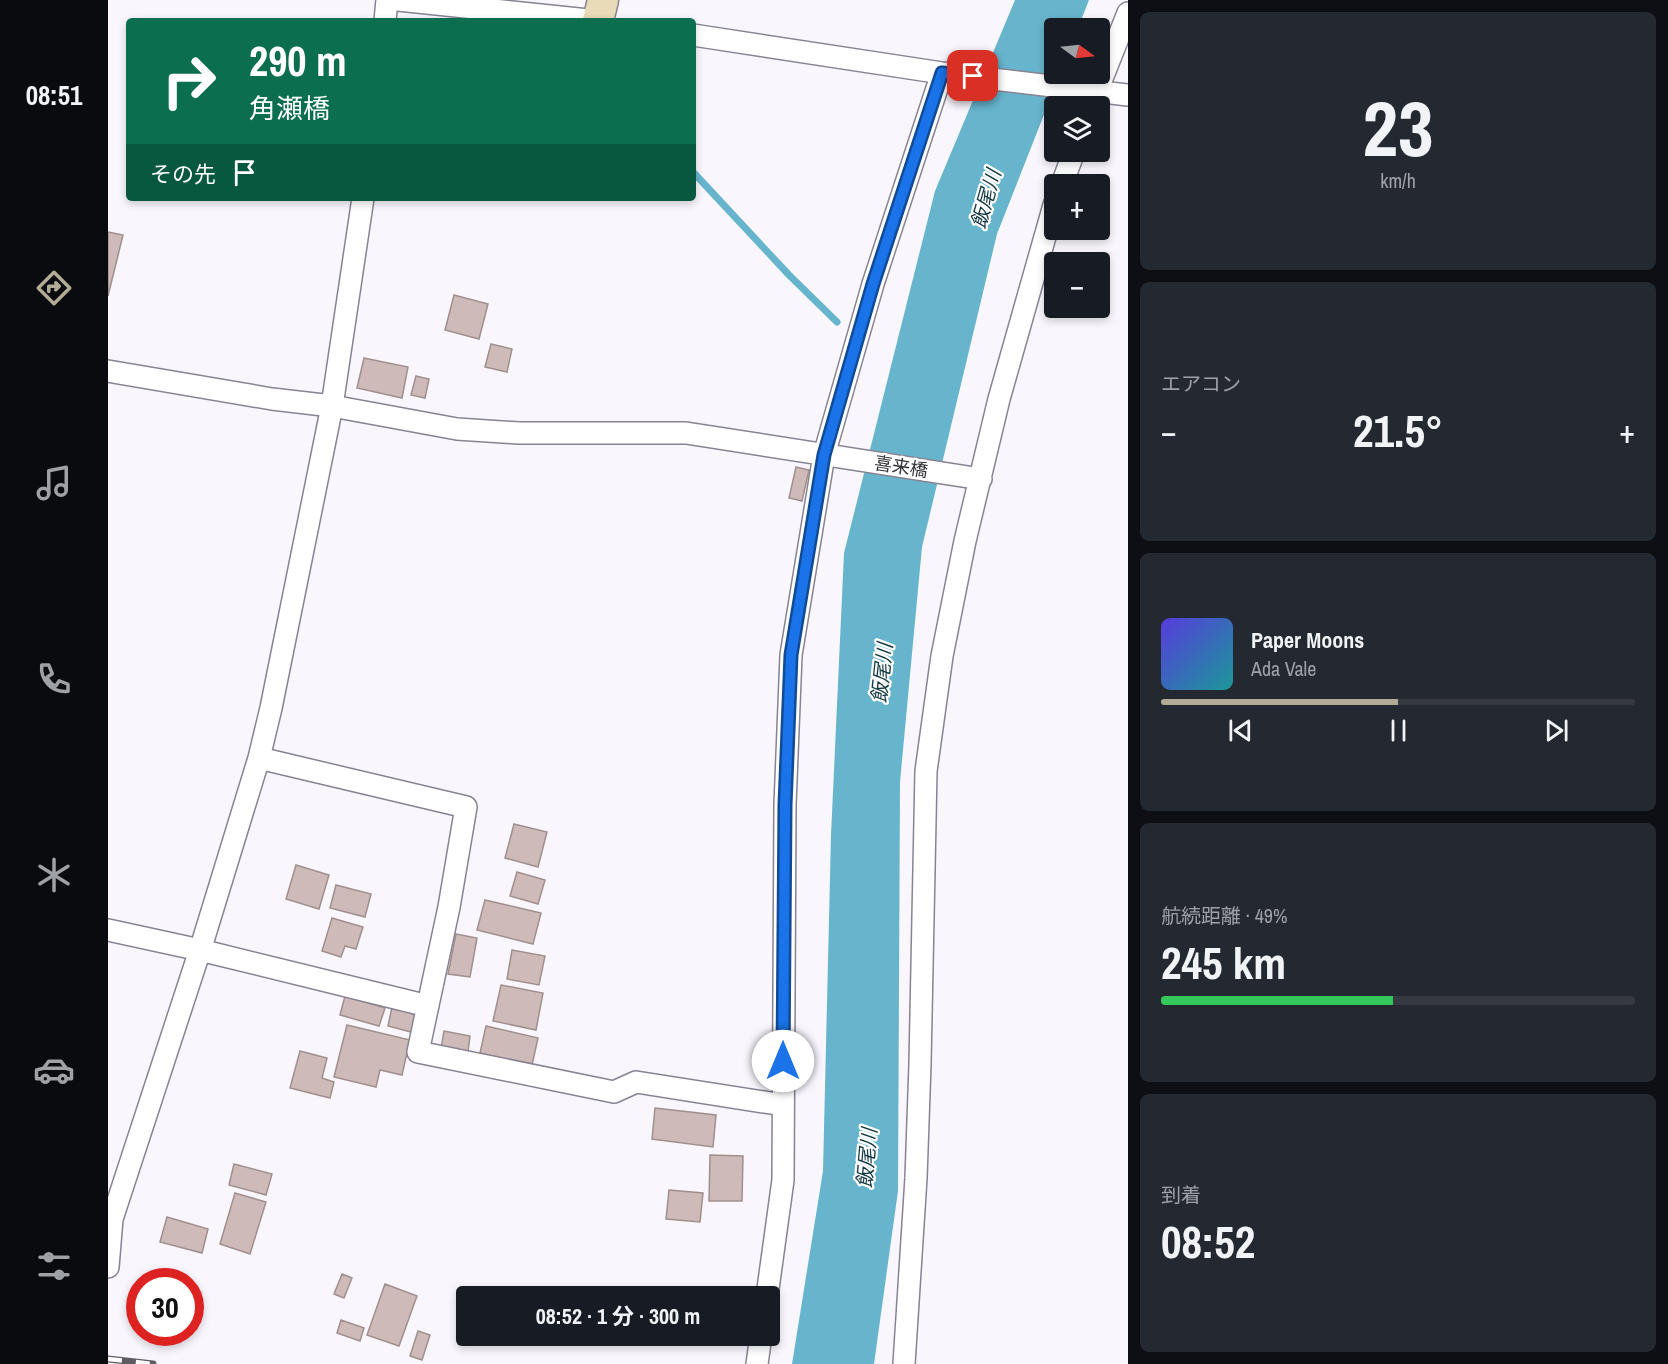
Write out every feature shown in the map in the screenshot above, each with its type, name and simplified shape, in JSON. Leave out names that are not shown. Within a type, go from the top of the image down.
[{"type":"street","points":[[385,18],[387,0]]},
{"type":"street","points":[[398,0],[569,18]]},
{"type":"street","points":[[599,18],[603,0]]},
{"type":"street","points":[[1091,96],[1128,13]]},
{"type":"street","points":[[696,35],[1091,96],[1128,95]]},
{"type":"street","points":[[768,1286],[783,1180],[785,805],[791,655],[828,456],[873,284],[946,73]]},
{"type":"street","points":[[108,1267],[112,1219],[200,950],[259,758],[271,708],[332,406],[363,201]]},
{"type":"street","points":[[903,1364],[916,1178],[926,771],[942,656],[966,541],[975,478],[1044,240]]},
{"type":"street","name":"喜来橋","points":[[108,371],[272,399],[332,406],[458,429],[519,433],[686,433],[975,478]]},
{"type":"street","points":[[259,758],[466,807],[418,1052],[614,1092],[636,1082],[783,1105]]},
{"type":"street","points":[[108,930],[428,1006]]},
{"type":"street","points":[[758,1364],[760,1346]]},
{"type":"water","name":"飯尾川","points":[[1015,0],[1089,0],[1082,18],[1044,18],[1044,84],[1056,84],[1051,96],[1044,96],[1044,115],[997,234],[922,547],[900,782],[898,1191],[874,1364],[792,1364],[823,1171],[831,835],[844,553],[935,191]]},
{"type":"building","points":[[108,232],[123,235],[108,296]]},
{"type":"building","points":[[454,295],[488,304],[479,339],[445,330]]},
{"type":"building","points":[[491,344],[512,349],[507,372],[485,367]]},
{"type":"building","points":[[364,358],[408,367],[402,398],[357,388]]},
{"type":"building","points":[[416,376],[429,379],[425,398],[411,395]]},
{"type":"building","points":[[796,467],[809,470],[802,501],[789,498]]},
{"type":"building","points":[[514,824],[547,832],[538,867],[505,858]]},
{"type":"building","points":[[296,865],[329,875],[319,909],[286,899]]},
{"type":"building","points":[[517,872],[545,880],[538,904],[510,896]]},
{"type":"building","points":[[336,885],[371,894],[365,917],[330,908]]},
{"type":"building","points":[[485,900],[541,913],[533,944],[477,930]]},
{"type":"building","points":[[332,918],[363,927],[356,949],[345,946],[341,957],[322,951]]},
{"type":"building","points":[[456,934],[477,938],[470,977],[448,974]]},
{"type":"building","points":[[512,950],[545,956],[539,985],[507,979]]},
{"type":"building","points":[[501,985],[543,993],[536,1030],[493,1021]]},
{"type":"building","points":[[345,996],[385,1008],[379,1026],[340,1015]]},
{"type":"building","points":[[392,1007],[416,1013],[411,1032],[388,1026]]},
{"type":"building","points":[[347,1025],[410,1040],[402,1075],[380,1070],[376,1087],[334,1077]]},
{"type":"building","points":[[486,1026],[538,1038],[532,1065],[480,1053]]},
{"type":"building","points":[[444,1031],[470,1036],[468,1052],[441,1048]]},
{"type":"building","points":[[300,1051],[327,1058],[322,1078],[334,1082],[330,1098],[290,1088]]},
{"type":"building","points":[[655,1108],[716,1115],[713,1147],[652,1139]]},
{"type":"building","points":[[710,1155],[743,1156],[742,1201],[709,1201]]},
{"type":"building","points":[[234,1164],[272,1174],[266,1195],[229,1185]]},
{"type":"building","points":[[669,1190],[703,1193],[700,1222],[666,1219]]},
{"type":"building","points":[[235,1193],[266,1202],[250,1254],[220,1244]]},
{"type":"building","points":[[167,1217],[208,1229],[202,1253],[160,1242]]},
{"type":"building","points":[[342,1274],[352,1278],[344,1298],[334,1294]]},
{"type":"building","points":[[385,1284],[417,1296],[399,1346],[367,1335]]},
{"type":"building","points":[[341,1320],[364,1328],[360,1341],[337,1333]]},
{"type":"building","points":[[418,1331],[430,1335],[422,1360],[410,1356]]},
{"type":"waterway","points":[[696,175],[789,275],[837,322]]},
{"type":"railway","points":[[108,1359],[153,1364]]},
{"type":"route","points":[[783,1061],[785,805],[791,655],[824,455],[873,284],[942,73],[973,76]]}]
